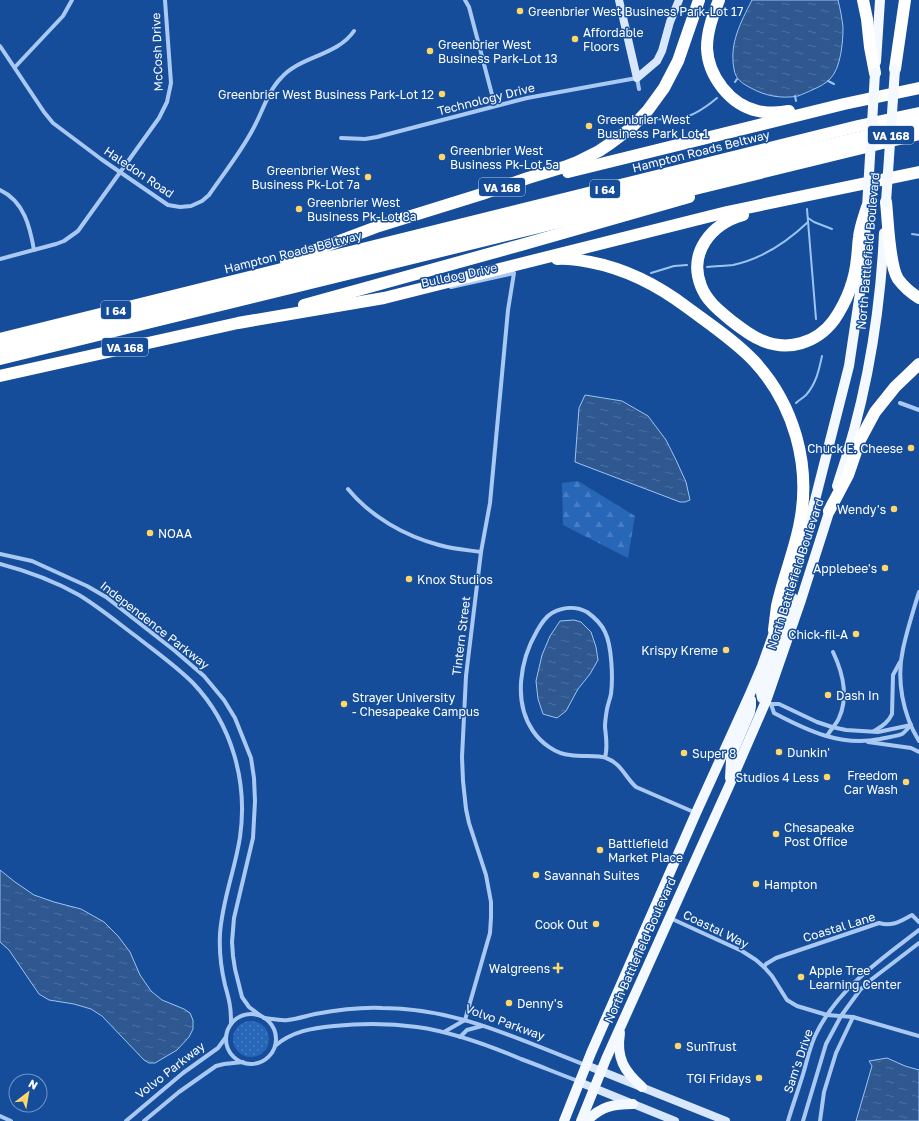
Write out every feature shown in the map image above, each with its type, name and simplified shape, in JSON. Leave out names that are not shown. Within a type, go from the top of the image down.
[{"type":"highway","name":"VA 168","points":[[229,282],[379,226],[555,170],[577,162],[599,151],[631,128],[656,99],[672,75],[683,49],[699,0]]},
{"type":"highway","points":[[719,0],[708,31],[707,49],[713,74],[731,97],[739,103],[757,111],[772,112],[783,112],[844,104]]},
{"type":"highway","points":[[862,0],[867,19],[875,73]]},
{"type":"highway","points":[[895,69],[905,0]]},
{"type":"highway","points":[[482,194],[844,104],[919,88]]},
{"type":"highway","name":"Hampton Roads Beltway","points":[[0,339],[858,126],[919,113]]},
{"type":"highway","points":[[0,349],[919,123]]},
{"type":"highway","points":[[0,359],[919,134]]},
{"type":"highway","name":"I 64","points":[[0,363],[919,139]]},
{"type":"highway","points":[[867,208],[859,236],[854,276],[847,297],[826,330],[812,339],[796,345],[782,346],[761,340],[750,334],[729,318],[711,302],[701,287],[698,272],[700,251],[711,233],[734,217],[754,212],[791,199],[919,172]]},
{"type":"highway","points":[[238,323],[731,185]]},
{"type":"highway","name":"VA 168","points":[[0,376],[238,323],[384,298],[516,269],[727,212],[791,199]]},
{"type":"highway","points":[[886,202],[892,263],[898,278],[909,291],[919,298]]},
{"type":"highway","points":[[516,269],[565,259],[596,263],[644,280],[670,294],[726,337],[747,354],[769,379],[787,409],[794,429],[800,449],[803,479],[803,507],[800,523],[778,606],[774,630]]},
{"type":"highway","points":[[829,510],[848,475],[865,428],[875,412],[895,387],[919,364]]},
{"type":"main road","points":[[619,0],[636,78],[658,61],[670,22],[679,0]]},
{"type":"main road","name":"North Battlefield Boulevard","points":[[564,1121],[586,1065],[696,813],[750,694],[791,585],[803,544],[849,366],[861,286],[864,262],[880,0]]},
{"type":"main road","name":"North Battlefield Boulevard","points":[[581,1121],[622,1022],[768,703],[845,463],[866,384],[879,302],[899,0]]},
{"type":"main road","points":[[768,703],[762,698],[762,686],[802,570],[804,556],[803,544]]},
{"type":"main road","points":[[730,786],[731,760],[750,712],[750,694]]},
{"type":"main road","points":[[622,1022],[619,1053],[630,1076],[642,1088]]},
{"type":"main road","name":"Volvo Parkway","points":[[586,1065],[726,1121]]},
{"type":"main road","name":"Volvo Parkway","points":[[579,1082],[675,1121]]},
{"type":"main road","points":[[587,1121],[604,1108],[614,1105],[633,1104]]},
{"type":"street","points":[[15,67],[63,16],[72,0]]},
{"type":"street","name":"McCosh Drive","points":[[0,259],[56,244],[64,241],[78,231],[164,109],[170,83],[167,0]]},
{"type":"street","points":[[465,0],[469,8],[495,106]]},
{"type":"street","name":"Haledon Road","points":[[0,46],[53,123],[148,192],[171,206],[180,208],[202,201],[209,195],[244,146],[275,85],[281,77],[294,68],[339,46],[350,37],[354,31]]},
{"type":"street","points":[[636,78],[639,89]]},
{"type":"street","name":"Technology Drive","points":[[341,138],[365,139],[377,137],[527,98],[636,78]]},
{"type":"street","points":[[0,190],[15,200],[21,208],[28,225],[34,250]]},
{"type":"street","name":"Bulldog Drive","points":[[450,288],[516,269]]},
{"type":"street","name":"Tintern Street","points":[[465,1020],[490,932],[491,917],[491,902],[486,876],[469,823],[462,781],[466,670],[481,552],[490,500],[508,310],[516,269]]},
{"type":"street","name":"Bulldog Drive","points":[[408,297],[422,294]]},
{"type":"street","points":[[900,403],[919,410]]},
{"type":"street","points":[[348,490],[375,514],[407,534],[438,545],[481,552]]},
{"type":"street","name":"Independence Parkway","points":[[0,554],[32,561],[64,574],[106,597],[175,651],[204,676],[224,700],[235,718],[251,758],[255,801],[252,838],[234,918],[232,942],[233,956],[242,997],[249,1007],[262,1017]]},
{"type":"street","name":"Independence Parkway","points":[[0,564],[30,573],[58,584],[78,594],[104,612],[181,672],[211,706],[225,730],[235,756],[242,796],[240,838],[223,912],[220,934],[220,958],[230,1007],[231,1024]]},
{"type":"street","points":[[919,592],[906,635],[901,659],[900,685],[904,706],[919,741]]},
{"type":"street","points":[[605,757],[605,724],[611,695],[612,681],[609,642],[606,632],[592,616],[584,611],[575,608],[559,610],[544,619],[532,639],[523,666],[521,694],[527,721],[533,731],[540,739],[559,752],[569,755],[605,757],[612,760],[619,766],[631,783],[636,787],[696,813]]},
{"type":"street","points":[[827,736],[839,718],[845,696],[840,668],[833,652]]},
{"type":"street","points":[[873,732],[885,725],[892,714],[894,674],[901,659]]},
{"type":"street","points":[[750,694],[768,703],[779,704],[817,722],[846,730],[878,732],[911,725]]},
{"type":"street","points":[[768,703],[774,713],[789,721],[827,736],[846,741],[875,740],[902,733],[911,725]]},
{"type":"street","points":[[860,741],[911,748],[919,752]]},
{"type":"street","name":"Coastal Lane","points":[[764,967],[776,958],[879,923],[887,926],[897,923],[912,915],[919,922]]},
{"type":"street","name":"Coastal Way","points":[[669,918],[742,951],[764,967],[792,1004],[827,1016],[853,1017],[919,1036]]},
{"type":"street","name":"Sam's Drive","points":[[788,1121],[815,1036],[827,1016],[858,977],[919,930]]},
{"type":"street","name":"Sam's Drive","points":[[803,1121],[826,1044],[841,1016],[864,986],[919,943]]},
{"type":"street","name":"Volvo Parkway","points":[[126,1121],[183,1073],[218,1048],[227,1035],[231,1024],[236,1019],[248,1014],[288,1020],[346,1009],[400,1008],[423,1010],[487,1026],[586,1065]]},
{"type":"street","points":[[262,1017],[271,1023],[275,1031],[275,1046]]},
{"type":"street","points":[[820,1121],[824,1092],[828,1077],[836,1053],[853,1017]]},
{"type":"street","points":[[444,1032],[465,1020]]},
{"type":"street","name":"Volvo Parkway","points":[[144,1121],[179,1092],[216,1066],[244,1062],[253,1064],[270,1055],[275,1046],[290,1035],[303,1031],[349,1024],[394,1024],[444,1032],[495,1048],[579,1082]]},
{"type":"street","points":[[460,1037],[471,1028],[487,1026]]},
{"type":"street","points":[[227,1035],[230,1052],[239,1060],[244,1062]]},
{"type":"street","points":[[0,1116],[10,1121]]},
{"type":"green space","points":[[578,481],[635,516],[628,558],[563,525],[562,483]]},
{"type":"green space","points":[[251,1021],[264,1026],[269,1039],[264,1052],[251,1057],[238,1052],[233,1039],[238,1026]]},
{"type":"water","points":[[752,0],[838,0],[843,27],[842,47],[837,68],[830,79],[804,94],[786,97],[774,96],[756,91],[740,81],[735,73],[733,50],[737,33]]},
{"type":"water","points":[[585,395],[622,401],[648,416],[666,440],[676,460],[686,482],[690,500],[680,502],[575,462],[579,408]]},
{"type":"water","points":[[574,620],[581,622],[591,632],[596,647],[598,660],[590,674],[578,689],[566,711],[557,718],[543,714],[538,699],[536,681],[542,655],[550,636],[560,621]]},
{"type":"water","points":[[0,870],[34,895],[81,909],[104,922],[118,936],[130,952],[140,975],[151,991],[162,1000],[190,1013],[193,1020],[193,1029],[189,1037],[177,1050],[155,1063],[149,1063],[144,1060],[102,1016],[91,1009],[74,1004],[49,1000],[39,994],[9,950],[0,942]]},
{"type":"water","points":[[887,1058],[919,1070],[919,1121],[856,1121],[872,1066],[869,1061]]},
{"type":"waterway","points":[[828,81],[834,84]]},
{"type":"waterway","points":[[795,96],[796,101]]},
{"type":"waterway","points":[[656,119],[672,120],[690,116],[702,110],[717,98]]},
{"type":"waterway","points":[[807,209],[816,319]]},
{"type":"waterway","points":[[808,218],[832,229]]},
{"type":"waterway","points":[[707,267],[733,265],[754,259],[782,243],[808,222]]},
{"type":"waterway","points":[[912,234],[919,235]]},
{"type":"waterway","points":[[651,273],[674,266],[687,265]]},
{"type":"waterway","points":[[796,403],[806,395],[815,382],[822,356]]},
{"type":"place","name":"Greenbrier West Business Park-Lot 17","points":[[520,11]]},
{"type":"place","name":"Affordable Floors","points":[[575,39]]},
{"type":"place","name":"Greenbrier West Business Park-Lot 13","points":[[430,51]]},
{"type":"place","name":"Greenbrier West Business Park-Lot 12","points":[[442,94]]},
{"type":"place","name":"Greenbrier West Business Park Lot 1","points":[[589,126]]},
{"type":"place","name":"Greenbrier West Business Pk-Lot 5a","points":[[442,157]]},
{"type":"place","name":"Greenbrier West Business Pk-Lot 7a","points":[[368,177]]},
{"type":"place","name":"Greenbrier West Business Pk-Lot 8a","points":[[299,209]]},
{"type":"place","name":"Chuck E. Cheese","points":[[911,448]]},
{"type":"place","name":"Wendy's","points":[[894,509]]},
{"type":"place","name":"NOAA","points":[[150,533]]},
{"type":"place","name":"Applebee's","points":[[885,568]]},
{"type":"place","name":"Knox Studios","points":[[409,579]]},
{"type":"place","name":"Chick-fil-A","points":[[856,634]]},
{"type":"place","name":"Krispy Kreme","points":[[726,650]]},
{"type":"place","name":"Dash In","points":[[828,695]]},
{"type":"place","name":"Strayer University - Chesapeake Campus","points":[[344,704]]},
{"type":"place","name":"Dunkin'","points":[[779,752]]},
{"type":"place","name":"Super 8","points":[[684,753]]},
{"type":"place","name":"Studios 4 Less","points":[[827,777]]},
{"type":"place","name":"Freedom Car Wash","points":[[906,782]]},
{"type":"place","name":"Chesapeake Post Office","points":[[776,834]]},
{"type":"place","name":"Battlefield Market Place","points":[[600,850]]},
{"type":"place","name":"Savannah Suites","points":[[536,875]]},
{"type":"place","name":"Hampton","points":[[756,884]]},
{"type":"place","name":"Cook Out","points":[[596,924]]},
{"type":"place","name":"Walgreens","points":[[558,968]]},
{"type":"place","name":"Apple Tree Learning Center","points":[[801,977]]},
{"type":"place","name":"Denny's","points":[[509,1003]]},
{"type":"place","name":"SunTrust","points":[[678,1046]]},
{"type":"place","name":"TGI Fridays","points":[[759,1078]]}]
